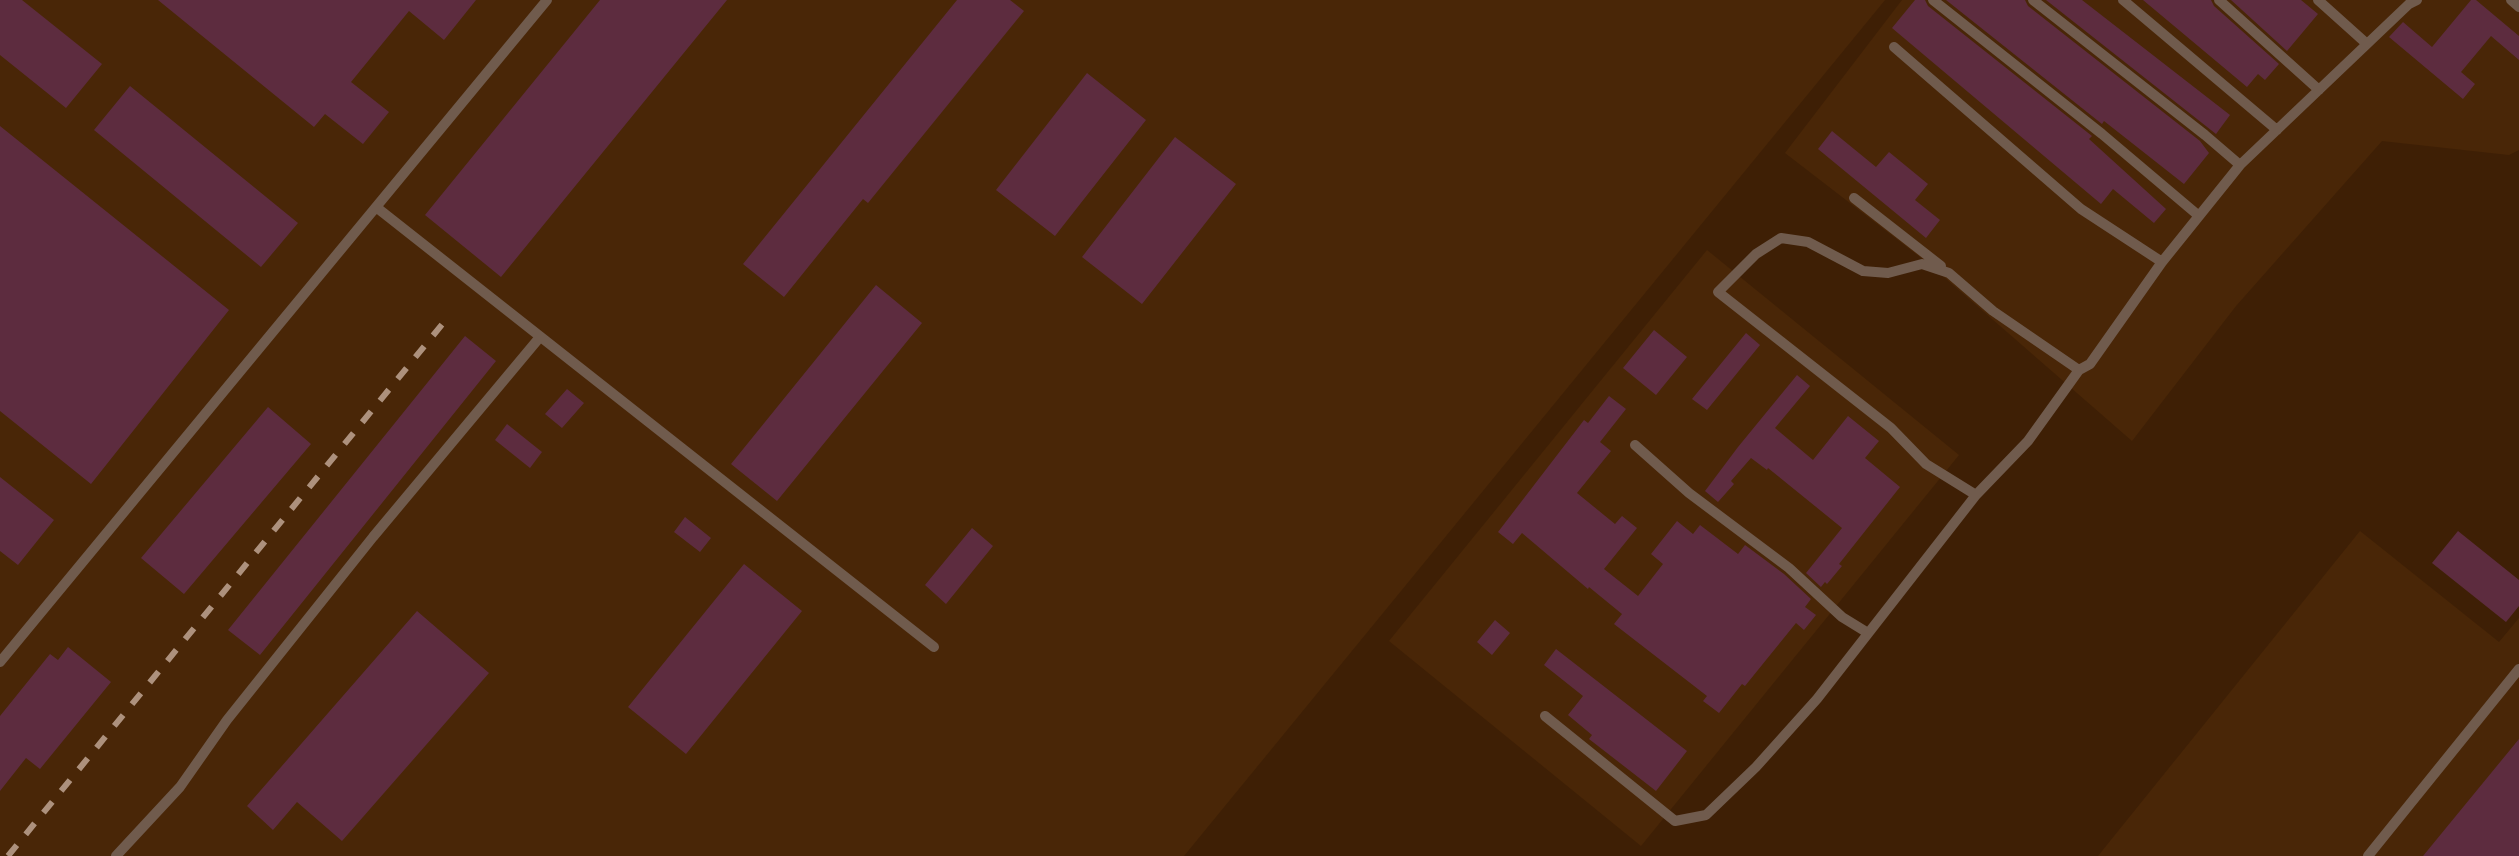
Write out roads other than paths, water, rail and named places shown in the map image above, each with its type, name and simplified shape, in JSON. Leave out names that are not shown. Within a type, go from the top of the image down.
[{"type":"lane","points":[[0,662],[547,0]]},
{"type":"lane","points":[[1933,0],[2102,134],[2199,216]]},
{"type":"lane","points":[[2033,0],[2240,165]]},
{"type":"lane","points":[[2123,0],[2277,130]]},
{"type":"lane","points":[[2219,0],[2319,90]]},
{"type":"lane","points":[[2318,0],[2367,44]]},
{"type":"lane","points":[[2511,0],[2519,7]]},
{"type":"lane","points":[[1545,716],[1675,821],[1706,815],[1756,767],[1817,699],[1976,495],[2028,441],[2079,370],[2090,364],[2162,262],[2240,165],[2410,1]]},
{"type":"lane","points":[[1894,47],[2081,209],[2162,262]]},
{"type":"lane","points":[[1854,198],[1993,311],[2079,370]]},
{"type":"lane","points":[[376,207],[934,647]]},
{"type":"lane","points":[[1949,273],[1922,264],[1888,273],[1863,271],[1808,242],[1781,238],[1756,254],[1718,292],[1891,428],[1926,464],[1976,495]]},
{"type":"lane","points":[[116,856],[180,787],[246,696],[373,537],[540,337]]},
{"type":"lane","points":[[1635,445],[1689,493],[1789,568],[1842,617],[1868,633]]},
{"type":"lane","points":[[2368,856],[2519,669]]},
{"type":"railway","points":[[8,856],[449,316]]}]
